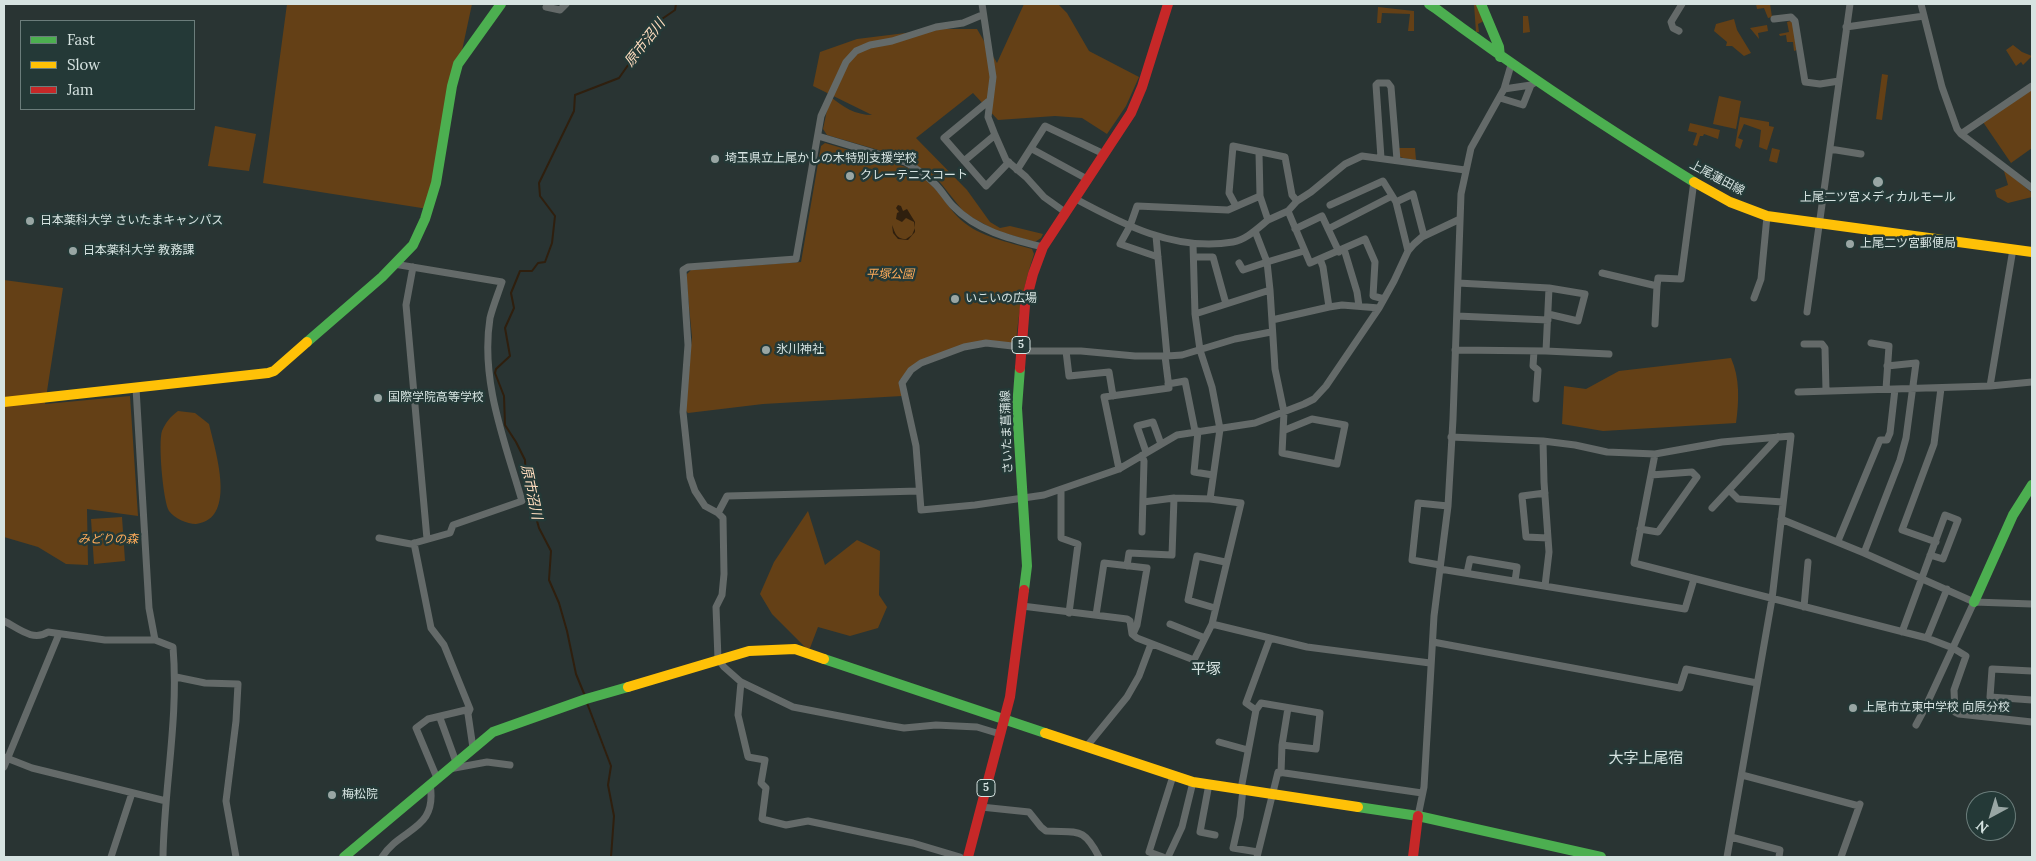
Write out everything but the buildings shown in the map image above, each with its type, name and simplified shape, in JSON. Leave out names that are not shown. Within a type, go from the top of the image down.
[{"type":"street","points":[[4,402],[274,371],[394,264],[412,245],[425,219],[436,183],[452,86],[458,64],[501,4]]},
{"type":"street","points":[[546,7],[560,10],[566,4]]},
{"type":"street","points":[[982,4],[982,15],[993,77],[988,117],[995,135],[1006,160],[1044,197],[1065,212]]},
{"type":"street","name":"さいたま菖蒲線","points":[[968,857],[1010,697],[1027,566],[1017,408],[1026,305],[1033,274],[1043,247],[1131,113],[1142,87],[1168,4]]},
{"type":"street","points":[[1481,4],[1499,47],[1500,58]]},
{"type":"street","points":[[1679,31],[1673,28],[1671,22],[1682,4]]},
{"type":"street","points":[[1807,312],[1850,4]]},
{"type":"street","points":[[1921,4],[1942,88],[1954,123],[1961,134],[2032,188]]},
{"type":"street","name":"上尾蓮田線","points":[[1434,5],[1533,84],[1694,181],[1742,207],[1767,216],[2032,252]]},
{"type":"street","points":[[982,15],[962,23],[936,27],[892,41],[870,45],[856,51],[846,62],[828,97],[821,116],[796,259],[688,267],[683,270],[688,345],[682,412],[690,477],[695,491],[705,506],[724,518],[724,574],[722,595],[716,607],[718,659],[724,668],[740,682],[793,707],[904,728],[936,725],[977,727],[1000,734]]},
{"type":"street","points":[[1846,27],[1924,16]]},
{"type":"street","points":[[1774,19],[1791,17],[1795,21],[1805,82],[1820,84],[1839,81]]},
{"type":"street","points":[[1413,857],[1422,793],[1434,616],[1448,506],[1461,194],[1471,148],[1500,98],[1511,65]]},
{"type":"street","points":[[1381,158],[1376,85],[1378,82],[1388,82],[1391,87],[1397,160]]},
{"type":"street","points":[[1504,88],[1533,84]]},
{"type":"street","points":[[1500,98],[1523,105],[1533,84]]},
{"type":"street","points":[[1961,134],[2032,86]]},
{"type":"street","points":[[990,100],[944,138],[986,186],[1009,162]]},
{"type":"street","points":[[1018,170],[1045,126],[1104,154]]},
{"type":"street","points":[[964,161],[995,135]]},
{"type":"street","points":[[818,136],[905,162],[936,185],[953,207],[972,222],[988,231],[1043,247]]},
{"type":"street","points":[[1236,206],[1229,193],[1233,146],[1285,157],[1292,195],[1297,201]]},
{"type":"street","points":[[1032,149],[1087,179]]},
{"type":"street","points":[[1830,149],[1861,154]]},
{"type":"street","points":[[1259,152],[1260,196],[1268,220]]},
{"type":"street","points":[[1074,198],[1130,226],[1156,236],[1193,244],[1234,242],[1255,231],[1268,220],[1288,211],[1297,201],[1312,192],[1345,164],[1362,156],[1465,170]]},
{"type":"street","points":[[1330,205],[1383,181],[1394,199],[1408,251]]},
{"type":"street","points":[[1655,324],[1658,278],[1680,279],[1694,181]]},
{"type":"street","points":[[1328,228],[1394,199],[1413,194],[1424,236]]},
{"type":"street","points":[[1158,257],[1120,244],[1130,226],[1137,206],[1228,210],[1260,196]]},
{"type":"street","points":[[1288,211],[1310,263],[1365,239],[1375,262],[1373,296],[1384,299]]},
{"type":"street","points":[[1295,229],[1322,216],[1341,250],[1357,292],[1359,306]]},
{"type":"street","points":[[1754,298],[1761,279],[1767,216]]},
{"type":"street","points":[[1272,332],[1236,339],[1200,350],[1166,356],[1134,356],[1021,349],[986,343],[964,347],[921,363],[911,370],[902,383],[916,446],[921,510],[975,505],[1044,495],[1119,469],[1177,435],[1255,423],[1314,399],[1326,386],[1379,308],[1408,251],[1424,236],[1460,219]]},
{"type":"street","points":[[1255,231],[1267,262],[1276,368],[1284,412],[1285,430],[1282,453],[1338,464],[1345,426],[1312,419],[1285,430]]},
{"type":"street","points":[[1119,469],[1104,397],[1169,388],[1156,236]]},
{"type":"street","points":[[1193,244],[1196,314],[1200,350],[1212,387],[1220,429],[1210,499]]},
{"type":"street","points":[[1990,386],[2013,249]]},
{"type":"street","points":[[1240,262],[1243,270],[1304,251]]},
{"type":"street","points":[[1194,257],[1212,257],[1226,304]]},
{"type":"street","points":[[1320,259],[1323,267],[1328,307]]},
{"type":"street","points":[[379,538],[414,543],[450,533],[453,525],[522,501],[493,402],[488,350],[491,318],[502,282],[394,264]]},
{"type":"street","points":[[412,268],[406,304],[427,539]]},
{"type":"street","points":[[1602,273],[1657,286]]},
{"type":"street","points":[[1457,316],[1548,317],[1578,321],[1584,294],[1549,288],[1458,283]]},
{"type":"street","points":[[1546,351],[1549,288]]},
{"type":"street","points":[[1196,314],[1270,290]]},
{"type":"street","points":[[1272,320],[1342,305],[1379,308]]},
{"type":"street","points":[[1871,343],[1889,346],[1886,390]]},
{"type":"street","points":[[1804,344],[1822,344],[1825,348],[1826,391]]},
{"type":"street","points":[[1455,350],[1609,354]]},
{"type":"street","points":[[1066,351],[1068,376],[1109,372],[1114,396]]},
{"type":"street","points":[[1534,351],[1533,366],[1538,370],[1536,399]]},
{"type":"street","points":[[1864,553],[1900,460],[1906,438],[1916,363],[1887,366]]},
{"type":"street","points":[[1168,384],[1184,381],[1197,431],[1194,472],[1213,475]]},
{"type":"street","points":[[1798,392],[1990,386],[2032,382]]},
{"type":"street","points":[[136,388],[149,608],[155,640]]},
{"type":"street","points":[[1936,542],[1902,530],[1934,444],[1941,388]]},
{"type":"street","points":[[1838,541],[1880,440],[1887,440],[1890,433],[1894,389]]},
{"type":"street","points":[[1142,532],[1144,454],[1138,426],[1153,422],[1161,444]]},
{"type":"street","points":[[1451,437],[1544,441],[1607,452],[1655,454],[1722,442],[1791,436],[1772,599],[1727,857]]},
{"type":"street","points":[[1712,508],[1778,437]]},
{"type":"street","points":[[1544,441],[1549,552],[1545,586]]},
{"type":"street","points":[[1655,454],[1634,563],[1927,638],[1953,648],[1966,656],[1954,690],[1955,712],[2032,722]]},
{"type":"street","points":[[1640,529],[1658,532],[1697,477],[1692,472],[1651,475]]},
{"type":"street","points":[[1916,725],[2013,515],[2032,485]]},
{"type":"street","points":[[1061,490],[1061,538],[1078,544],[1069,613]]},
{"type":"street","points":[[1729,490],[1738,498],[1783,502]]},
{"type":"street","points":[[718,513],[727,496],[920,491]]},
{"type":"street","points":[[1545,493],[1522,496],[1526,538],[1548,538]]},
{"type":"street","points":[[1022,606],[1127,619],[1130,621],[1132,634],[1137,638],[1194,660],[1212,624],[1241,502],[1184,497],[1143,502]]},
{"type":"street","points":[[1127,566],[1129,553],[1172,555],[1174,498]]},
{"type":"street","points":[[1448,506],[1418,503],[1412,560],[1467,573],[1685,609],[1694,579]]},
{"type":"street","points":[[1902,632],[1930,555],[1936,542],[1945,515],[1958,520],[1943,560],[1930,555]]},
{"type":"street","points":[[1781,519],[1838,541],[1974,602],[2032,604]]},
{"type":"street","points":[[414,543],[431,628],[444,645],[470,709],[468,714],[472,748]]},
{"type":"street","points":[[1215,608],[1188,600],[1197,556],[1226,562]]},
{"type":"street","points":[[1467,573],[1470,559],[1517,567],[1515,581]]},
{"type":"street","points":[[1804,607],[1808,562]]},
{"type":"street","points":[[1096,615],[1104,563],[1147,568],[1137,625],[1132,634]]},
{"type":"street","points":[[1927,638],[1947,589]]},
{"type":"street","points":[[4,620],[35,636],[42,636],[48,632],[105,640],[155,640],[174,647],[176,677],[172,761],[166,801],[163,857]]},
{"type":"street","points":[[1170,624],[1205,638]]},
{"type":"street","points":[[1212,624],[1307,647],[1430,663]]},
{"type":"street","points":[[4,767],[6,758],[59,634]]},
{"type":"street","points":[[1256,710],[1246,703],[1270,638]]},
{"type":"street","points":[[1433,642],[1680,688],[1686,670],[1757,683]]},
{"type":"street","points":[[1087,746],[1127,697],[1139,676],[1151,644]]},
{"type":"street","points":[[344,857],[493,732],[584,700],[718,659],[766,649],[795,649],[1004,720],[1138,762],[1193,782],[1418,816],[1601,857]]},
{"type":"street","points":[[2032,671],[1992,669],[1990,697],[2032,700]]},
{"type":"street","points":[[176,677],[205,683],[238,684],[236,721],[226,801],[236,857]]},
{"type":"street","points":[[740,682],[738,715],[748,757],[765,760],[761,783],[766,788],[762,819],[786,825],[808,821],[913,843],[960,857]]},
{"type":"street","points":[[1282,744],[1316,749],[1320,713],[1261,704],[1256,710],[1242,789],[1240,818],[1233,848],[1258,855],[1278,772],[1422,793]]},
{"type":"street","points":[[1281,773],[1282,744],[1288,708]]},
{"type":"street","points":[[382,857],[388,847],[410,832],[426,817],[430,807],[433,781],[416,728],[428,720],[470,709]]},
{"type":"street","points":[[440,718],[456,762]]},
{"type":"street","points":[[1220,742],[1248,750]]},
{"type":"street","points":[[6,758],[32,768],[166,801]]},
{"type":"street","points":[[446,770],[487,762],[510,764]]},
{"type":"street","points":[[1742,775],[1860,805],[1841,857]]},
{"type":"street","points":[[1163,857],[1149,852],[1174,776]]},
{"type":"street","points":[[1168,857],[1182,827],[1193,782]]},
{"type":"street","points":[[1209,784],[1200,832],[1215,835]]},
{"type":"street","points":[[111,857],[132,793]]},
{"type":"street","points":[[981,807],[1029,812],[1046,831],[1082,834],[1090,841],[1099,857]]},
{"type":"street","points":[[1731,837],[1780,850],[1779,857]]},
{"type":"green space","points":[[287,4],[472,4],[428,209],[263,183]]},
{"type":"green space","points":[[1024,4],[1058,4],[1067,13],[1089,51],[1139,77],[1126,106],[1107,134],[1082,118],[1055,116],[998,120],[973,93],[916,138],[967,190],[990,222],[1000,228],[1010,226],[1043,234],[1035,242],[997,231],[973,218],[963,211],[939,181],[906,158],[827,135],[823,129],[830,96],[850,110],[860,114],[872,115],[813,86],[820,52],[857,39],[938,29],[977,29],[997,63]]},
{"type":"green space","points":[[1474,4],[1476,4],[1484,21],[1478,24],[1479,32],[1476,32]]},
{"type":"green space","points":[[1756,4],[1770,4],[1772,17],[1768,18],[1764,8],[1757,9]]},
{"type":"green space","points":[[1378,7],[1414,11],[1414,31],[1408,31],[1410,14],[1382,13],[1381,23],[1377,23]]},
{"type":"green space","points":[[1523,16],[1528,16],[1530,32],[1523,33]]},
{"type":"green space","points":[[1734,19],[1737,30],[1751,53],[1744,56],[1732,46],[1726,46],[1727,42],[1714,31],[1716,24]]},
{"type":"green space","points":[[1787,22],[1793,23],[1797,50],[1794,51],[1793,42],[1787,42],[1786,35],[1780,36],[1779,34],[1789,32]]},
{"type":"green space","points":[[1767,25],[1768,31],[1758,33],[1759,39],[1750,28]]},
{"type":"green space","points":[[2013,45],[2022,52],[2032,56],[2023,65],[2021,62],[2016,66],[2006,50]]},
{"type":"green space","points":[[1882,74],[1888,75],[1882,120],[1876,119]]},
{"type":"green space","points":[[2032,89],[2032,148],[2011,163],[1983,122]]},
{"type":"green space","points":[[1719,96],[1741,101],[1736,129],[1713,124]]},
{"type":"green space","points":[[1740,117],[1769,122],[1769,126],[1774,127],[1767,150],[1759,147],[1761,130],[1744,124],[1738,138],[1743,140],[1740,149],[1735,146]]},
{"type":"green space","points":[[1690,123],[1720,130],[1718,139],[1704,134],[1700,136],[1697,146],[1693,145],[1697,133],[1688,131]]},
{"type":"green space","points":[[215,126],[256,134],[249,171],[208,166]]},
{"type":"green space","name":"平塚公園","points":[[825,143],[906,167],[929,183],[957,217],[969,226],[995,238],[1032,249],[1034,254],[1022,299],[1016,344],[986,340],[911,367],[899,381],[902,396],[763,404],[688,413],[685,410],[692,337],[687,274],[691,270],[801,262],[821,146]]},
{"type":"green space","points":[[1399,148],[1415,148],[1416,160],[1399,156]]},
{"type":"green space","points":[[1772,148],[1780,150],[1777,163],[1769,161]]},
{"type":"green space","points":[[2004,171],[2032,193],[2032,197],[2008,203],[1997,197],[1995,190],[2008,185]]},
{"type":"green space","points":[[4,280],[63,288],[45,404],[130,396],[138,516],[87,509],[88,565],[66,564],[38,547],[4,537]]},
{"type":"green space","points":[[1731,358],[1738,390],[1736,423],[1603,431],[1562,424],[1564,386],[1586,389],[1619,371]]},
{"type":"green space","points":[[178,411],[195,413],[209,424],[219,466],[220,497],[217,510],[209,519],[196,524],[181,520],[171,514],[167,505],[163,484],[161,459],[162,431],[170,418]]},
{"type":"green space","points":[[808,511],[825,565],[857,540],[880,551],[879,595],[887,607],[878,628],[850,636],[818,627],[810,648],[807,649],[772,614],[760,594],[774,562]]},
{"type":"green space","name":"みどりの森","points":[[122,517],[125,561],[94,564],[91,519]]},
{"type":"shaded area","points":[[898,205],[901,206],[903,211],[907,209],[915,222],[915,228],[914,222],[906,218],[902,222],[896,219],[899,212],[896,208]]},
{"type":"shaded area","points":[[892,225],[896,234],[902,239],[912,235],[915,228],[915,232],[908,240],[898,239],[893,233]]},
{"type":"waterway","name":"原市沼川","points":[[585,696],[576,674],[559,603],[549,580],[551,551],[539,528],[526,482],[525,460],[505,425],[504,396],[495,373],[496,369],[510,356],[505,328],[514,308],[511,293],[520,271],[532,271],[538,263],[545,262],[552,243],[555,216],[540,196],[539,183],[574,111],[575,95],[619,78],[659,21],[675,10],[676,4]]},
{"type":"waterway","name":"原市沼川","points":[[587,703],[611,766],[608,785],[614,816],[611,857]]},
{"type":"traffic: fast","points":[[307,342],[382,277],[413,245],[425,219],[436,183],[452,86],[458,64],[501,4]]},
{"type":"traffic: fast","points":[[1429,4],[1435,8]]},
{"type":"traffic: fast","points":[[1481,4],[1499,47],[1500,57]]},
{"type":"traffic: fast","points":[[1435,8],[1563,98],[1694,182]]},
{"type":"traffic: fast","points":[[1020,368],[1017,408],[1027,566],[1024,590]]},
{"type":"traffic: fast","points":[[1974,602],[2013,515],[2032,485]]},
{"type":"traffic: fast","points":[[824,659],[1045,733]]},
{"type":"traffic: fast","points":[[344,857],[493,732],[586,699],[628,687]]},
{"type":"traffic: fast","points":[[1358,807],[1418,816],[1601,857]]},
{"type":"traffic: slow","points":[[1694,182],[1730,202],[1767,216],[2032,252]]},
{"type":"traffic: slow","points":[[4,402],[268,373],[274,371],[307,342]]},
{"type":"traffic: slow","points":[[628,687],[749,651],[795,649],[824,659]]},
{"type":"traffic: slow","points":[[1045,733],[1193,782],[1358,807]]},
{"type":"traffic: jam","points":[[1020,368],[1025,305],[1033,274],[1043,247],[1131,113],[1142,87],[1168,4]]},
{"type":"traffic: jam","points":[[968,857],[1010,697],[1024,590]]},
{"type":"traffic: jam","points":[[1413,857],[1418,816]]},
{"type":"place","name":"埼玉県立上尾かしの木特別支援学校","points":[[715,159]]},
{"type":"place","name":"クレーテニスコート","points":[[850,176]]},
{"type":"place","name":"上尾二ツ宮メディカルモール","points":[[1878,182]]},
{"type":"place","name":"日本薬科大学 さいたまキャンパス","points":[[30,221]]},
{"type":"place","name":"上尾二ツ宮郵便局","points":[[1850,244]]},
{"type":"place","name":"日本薬科大学 教務課","points":[[73,251]]},
{"type":"place","name":"いこいの広場","points":[[955,299]]},
{"type":"place","name":"氷川神社","points":[[766,350]]},
{"type":"place","name":"国際学院高等学校","points":[[378,398]]},
{"type":"place","name":"上尾市立東中学校 向原分校","points":[[1853,708]]},
{"type":"place","name":"梅松院","points":[[332,795]]},
{"type":"district","name":"平塚","points":[[1206,670]]},
{"type":"district","name":"大字上尾宿","points":[[1646,759]]}]
